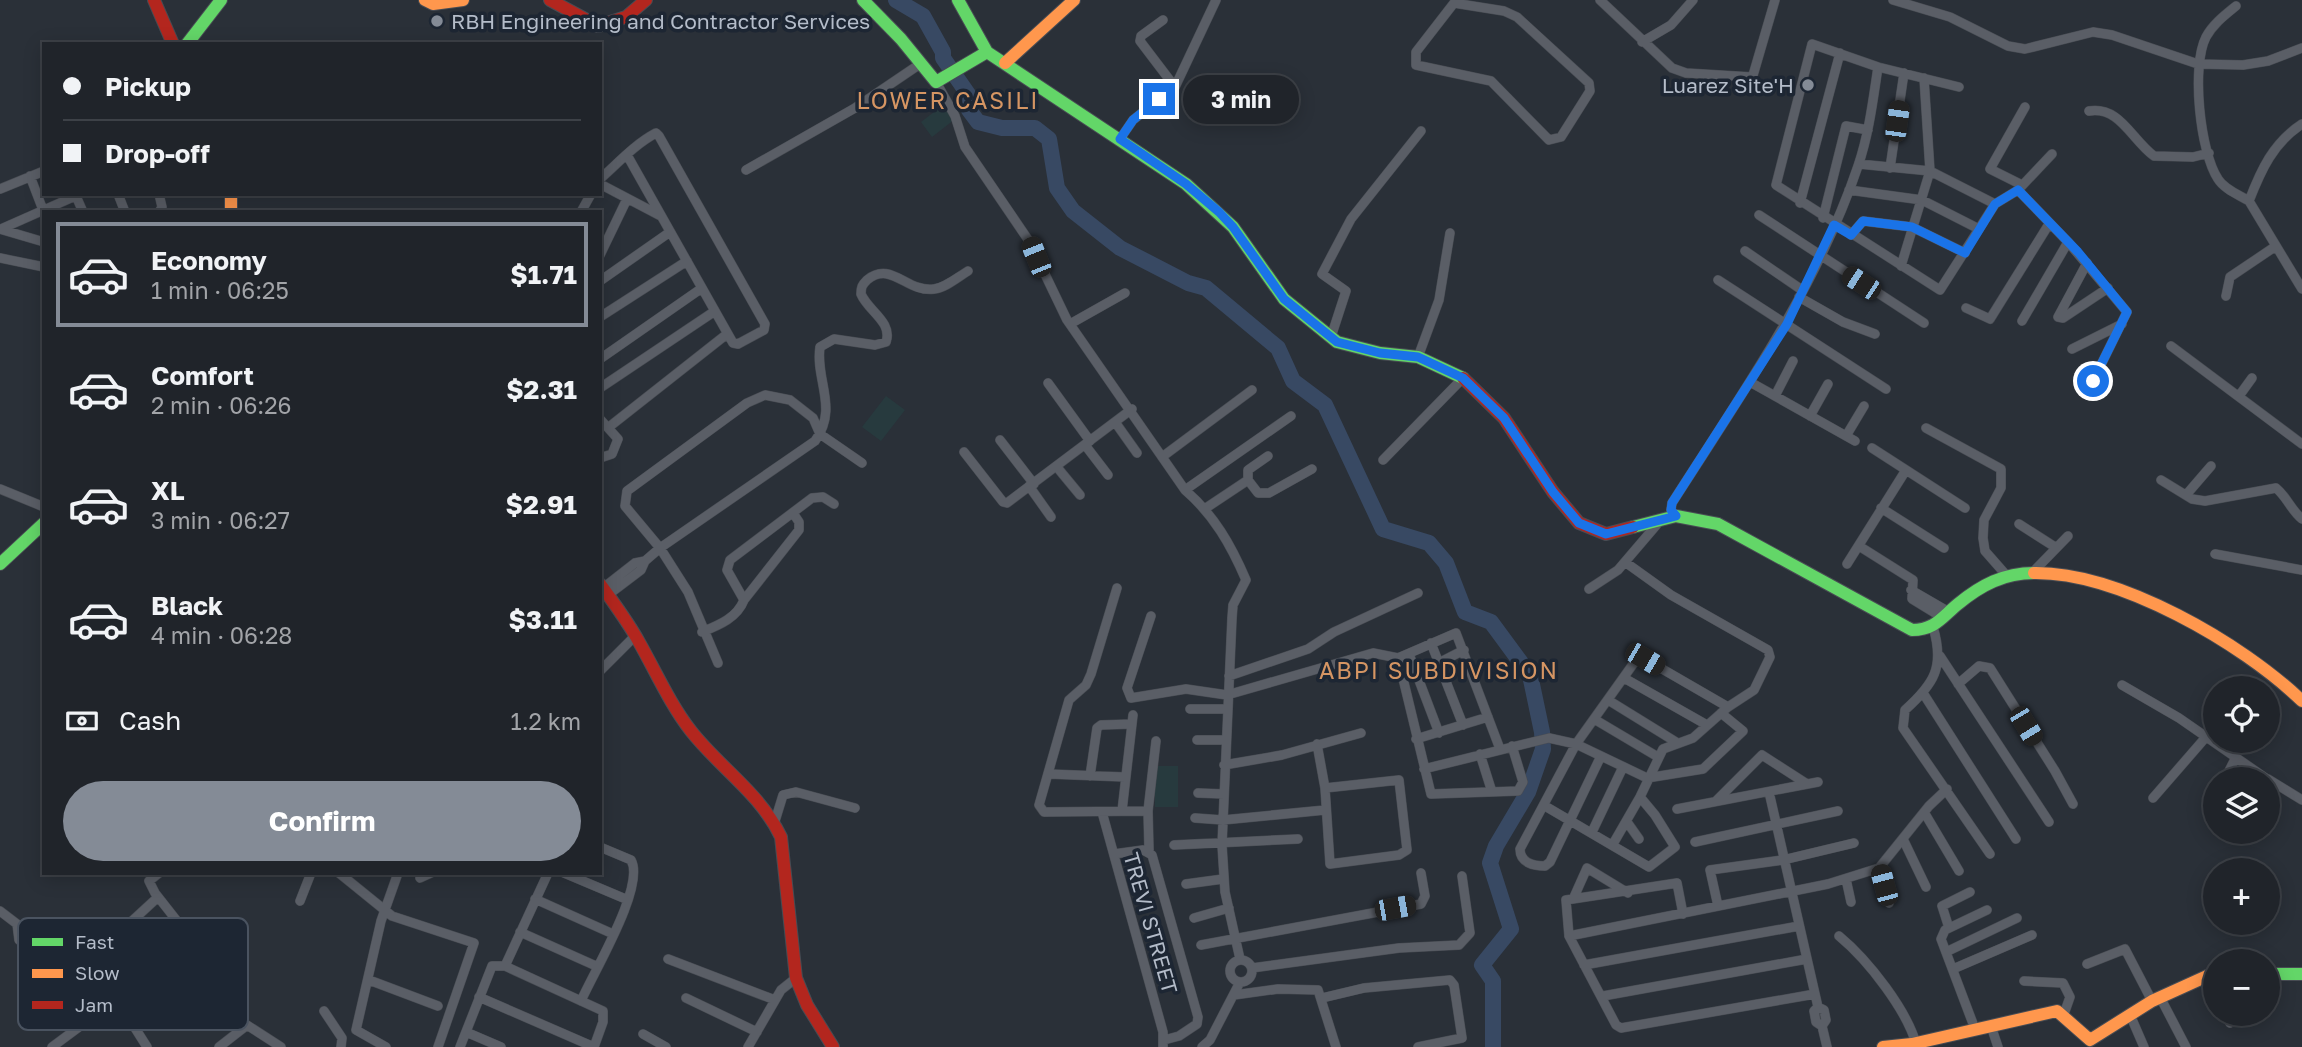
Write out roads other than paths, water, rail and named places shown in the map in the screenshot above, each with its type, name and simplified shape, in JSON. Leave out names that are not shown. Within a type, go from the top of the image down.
[{"type":"street","points":[[154,0],[172,42]]},
{"type":"street","points":[[189,42],[221,0]]},
{"type":"street","points":[[425,0],[433,4],[463,0]]},
{"type":"street","points":[[550,0],[598,26],[626,17],[646,0]]},
{"type":"street","points":[[863,0],[901,38],[920,64],[941,80],[965,147],[1029,241],[1070,324],[1132,409],[1185,490],[1206,508],[1234,552],[1246,580],[1233,605],[1226,709],[1222,845],[1223,879],[1240,960]]},
{"type":"street","points":[[958,0],[987,52],[1186,184],[1233,227],[1284,299],[1331,337],[1359,349],[1418,357],[1463,378],[1504,418],[1553,492],[1579,523],[1606,534],[1676,516],[1718,524],[1912,630],[1933,627],[1986,585],[2007,576],[2032,573],[2122,591],[2179,617],[2248,656],[2293,690],[2302,701]]},
{"type":"street","points":[[1006,63],[1074,0]]},
{"type":"street","points":[[1120,139],[1133,120],[1175,87],[1216,0]]},
{"type":"street","points":[[1600,0],[1672,68],[1686,73],[1752,77]]},
{"type":"street","points":[[1749,89],[1775,0]]},
{"type":"street","points":[[1894,0],[1950,17],[2008,46],[2044,46],[2093,32],[2112,35],[2198,64],[2244,65],[2268,61],[2302,48]]},
{"type":"street","points":[[1642,42],[1671,25],[1691,1]]},
{"type":"street","points":[[1454,2],[1504,11],[1517,17],[1589,83],[1590,91],[1561,137],[1552,141],[1491,81],[1422,67],[1415,60],[1416,52],[1454,2]]},
{"type":"street","points":[[2236,6],[2214,24],[2205,38],[2198,64],[2197,89],[2209,153],[2218,181],[2249,201],[2302,289]]},
{"type":"street","points":[[1163,20],[1141,36],[1140,41],[1175,87]]},
{"type":"street","points":[[1959,87],[1878,67],[1812,44],[1776,185],[1823,218],[1940,290],[1995,204],[2020,188],[2052,154]]},
{"type":"street","points":[[941,80],[987,52]]},
{"type":"street","points":[[1800,203],[1840,53]]},
{"type":"street","points":[[746,170],[855,108],[920,64]]},
{"type":"street","points":[[1676,516],[1671,510],[1672,503],[1787,324],[1834,225],[1859,164],[1868,130],[1878,67]]},
{"type":"street","points":[[1890,168],[1904,73]]},
{"type":"street","points":[[1900,266],[1930,171],[1924,78]]},
{"type":"street","points":[[2025,107],[1990,169],[2020,188],[2127,312],[2093,381]]},
{"type":"street","points":[[2089,111],[2104,109],[2116,116],[2154,156],[2193,158],[2209,153]]},
{"type":"street","points":[[2249,201],[2262,168],[2278,144],[2302,124]]},
{"type":"street","points":[[1823,218],[1846,126],[1868,130]]},
{"type":"street","points":[[1331,337],[1346,290],[1322,274],[1351,219],[1421,131]]},
{"type":"street","points":[[602,180],[626,155],[656,133],[765,324],[764,330],[738,344],[733,342],[626,155]]},
{"type":"street","points":[[1859,164],[1930,171],[1995,204]]},
{"type":"street","points":[[0,189],[42,172]]},
{"type":"street","points":[[30,176],[43,210],[76,196]]},
{"type":"street","points":[[602,183],[661,216]]},
{"type":"street","points":[[1849,190],[1922,200],[1979,229]]},
{"type":"street","points":[[602,251],[627,199]]},
{"type":"street","points":[[0,229],[42,210]]},
{"type":"street","points":[[1759,215],[1924,323]]},
{"type":"street","points":[[1851,235],[1863,221],[1912,227],[1965,253]]},
{"type":"street","points":[[1966,308],[1990,319],[2049,224]]},
{"type":"street","points":[[0,229],[42,241]]},
{"type":"street","points":[[602,280],[670,232]]},
{"type":"street","points":[[1418,357],[1439,300],[1450,233]]},
{"type":"street","points":[[2022,321],[2068,242]]},
{"type":"street","points":[[2226,296],[2230,277],[2276,246]]},
{"type":"street","points":[[1745,251],[1843,322],[1875,334]]},
{"type":"street","points":[[0,258],[42,267]]},
{"type":"street","points":[[602,316],[687,261]]},
{"type":"street","points":[[2087,263],[2058,317],[2063,318],[2108,288]]},
{"type":"street","points":[[833,1047],[807,1005],[796,978],[781,837],[775,821],[761,803],[692,733],[674,708],[635,636],[604,589],[635,563],[645,561],[807,447],[820,434],[828,399],[820,347],[834,339],[875,345],[886,342],[888,337],[886,326],[863,300],[860,290],[863,285],[882,272],[893,274],[911,287],[936,289],[968,271]]},
{"type":"street","points":[[1718,280],[1886,389]]},
{"type":"street","points":[[602,358],[702,288]]},
{"type":"street","points":[[1070,324],[1125,293]]},
{"type":"street","points":[[602,387],[715,311]]},
{"type":"street","points":[[2071,349],[2122,324]]},
{"type":"street","points":[[609,427],[727,334]]},
{"type":"street","points":[[2171,346],[2302,444]]},
{"type":"street","points":[[1774,396],[1793,361]]},
{"type":"street","points":[[1383,460],[1463,378]]},
{"type":"street","points":[[2239,396],[2252,378]]},
{"type":"street","points":[[1750,382],[1855,441]]},
{"type":"street","points":[[1048,383],[1108,475]]},
{"type":"street","points":[[1810,416],[1828,384]]},
{"type":"street","points":[[1162,457],[1252,390]]},
{"type":"street","points":[[718,663],[702,632],[688,592],[660,548],[625,506],[627,491],[747,403],[765,395],[790,400],[813,418],[820,434],[862,464]]},
{"type":"street","points":[[1846,436],[1864,406]]},
{"type":"street","points":[[964,452],[1003,502],[1009,502],[1132,409]]},
{"type":"street","points":[[1185,490],[1291,416]]},
{"type":"street","points":[[602,421],[618,439],[612,454],[602,457]]},
{"type":"street","points":[[1115,422],[1137,453]]},
{"type":"street","points":[[1926,428],[2001,469],[2001,488],[1984,520],[1983,538],[1985,551],[2007,576]]},
{"type":"street","points":[[1000,440],[1051,517]]},
{"type":"street","points":[[1872,448],[1965,508]]},
{"type":"street","points":[[1268,456],[1248,470],[1248,480],[1258,493],[1269,493],[1311,469]]},
{"type":"street","points":[[1056,466],[1080,495]]},
{"type":"street","points":[[2186,495],[2210,466]]},
{"type":"street","points":[[1847,564],[1906,470]]},
{"type":"street","points":[[1206,508],[1248,480]]},
{"type":"street","points":[[2161,480],[2186,495],[2205,501],[2276,488],[2283,494],[2289,507],[2302,519]]},
{"type":"street","points":[[0,489],[42,506]]},
{"type":"street","points":[[744,600],[727,565],[817,497],[828,499],[834,504]]},
{"type":"street","points":[[1881,508],[1944,548]]},
{"type":"street","points":[[702,632],[722,624],[740,609],[744,600],[799,530],[799,522],[793,513]]},
{"type":"street","points":[[1589,589],[1625,562],[1659,522]]},
{"type":"street","points":[[2020,524],[2055,547]]},
{"type":"street","points":[[0,564],[42,525]]},
{"type":"street","points":[[2032,573],[2068,536]]},
{"type":"street","points":[[1859,545],[1913,580],[1911,590],[1946,615]]},
{"type":"street","points":[[2215,554],[2302,570]]},
{"type":"street","points":[[1613,844],[1627,822],[1663,749],[1693,738],[1724,710],[1754,690],[1770,657],[1768,650],[1671,595],[1625,562]]},
{"type":"street","points":[[1117,588],[1091,674],[1086,685],[1069,700],[1058,732],[1040,810],[1148,811]]},
{"type":"street","points":[[1229,677],[1308,649],[1334,632],[1418,593]]},
{"type":"street","points":[[1151,616],[1127,688],[1131,698],[1186,689],[1227,695],[1373,653],[1398,658],[1456,633],[1500,749]]},
{"type":"street","points":[[1933,627],[1940,656],[2049,821]]},
{"type":"street","points":[[602,669],[635,636]]},
{"type":"street","points":[[1431,643],[1463,725]]},
{"type":"street","points":[[1417,674],[1464,650]]},
{"type":"street","points":[[1409,654],[1439,733]]},
{"type":"street","points":[[1940,656],[1929,687],[1905,710],[1903,728],[1990,854]]},
{"type":"street","points":[[1398,658],[1430,794],[1518,791],[1522,785],[1512,746]]},
{"type":"street","points":[[1424,769],[1549,738],[1576,744],[1647,778],[1703,769],[1743,731],[1724,710],[1645,659],[1636,660],[1576,744],[1520,849],[1523,859],[1533,866],[1545,866],[1550,862],[1601,756]]},
{"type":"street","points":[[1958,684],[1979,666],[1990,668],[2073,804]]},
{"type":"street","points":[[1624,678],[1707,725]]},
{"type":"street","points":[[2122,685],[2157,704],[2203,735]]},
{"type":"street","points":[[1923,693],[2016,839]]},
{"type":"street","points":[[1608,700],[1676,742]]},
{"type":"street","points":[[1190,709],[1226,709]]},
{"type":"street","points":[[1416,739],[1488,717]]},
{"type":"street","points":[[1594,719],[1658,757]]},
{"type":"street","points":[[1090,776],[1097,728],[1132,720],[1122,811]]},
{"type":"street","points":[[1224,765],[1282,755],[1361,733]]},
{"type":"street","points":[[1197,740],[1225,740]]},
{"type":"street","points":[[2153,798],[2203,740]]},
{"type":"street","points":[[1156,741],[1148,811],[1149,850],[1198,1017],[1197,1024],[1192,1029],[1165,1044]]},
{"type":"street","points":[[1317,744],[1325,788],[1330,864],[1399,855],[1407,850],[1399,780],[1325,788]]},
{"type":"street","points":[[2230,753],[2250,767]]},
{"type":"street","points":[[1480,754],[1493,792]]},
{"type":"street","points":[[1716,801],[1762,755],[1807,784]]},
{"type":"street","points":[[2231,767],[2236,757]]},
{"type":"street","points":[[1592,832],[1623,767]]},
{"type":"street","points":[[1049,774],[1125,777]]},
{"type":"street","points":[[1677,809],[1818,782]]},
{"type":"street","points":[[2280,787],[2302,800]]},
{"type":"street","points":[[1569,936],[1790,892],[1879,868],[1924,812],[1947,789]]},
{"type":"street","points":[[775,821],[783,795],[796,792],[855,808]]},
{"type":"street","points":[[1769,792],[1818,1006],[1824,1010],[1826,1020],[1822,1026],[1827,1047]]},
{"type":"street","points":[[1198,793],[1224,794]]},
{"type":"street","points":[[1545,806],[1649,867],[1673,851],[1674,845],[1640,797]]},
{"type":"street","points":[[1195,818],[1223,820],[1325,810]]},
{"type":"street","points":[[1695,842],[1775,827],[1839,811]]},
{"type":"street","name":"TREVI STREET","points":[[1102,812],[1165,1044]]},
{"type":"street","points":[[1924,812],[1959,871]]},
{"type":"street","points":[[1627,822],[1639,839]]},
{"type":"street","points":[[1174,845],[1222,845],[1298,839]]},
{"type":"street","points":[[1903,839],[1926,887]]},
{"type":"street","points":[[1718,906],[1710,870],[1783,860],[1854,843]]},
{"type":"street","points":[[581,1000],[628,900],[634,865],[628,858],[602,848]]},
{"type":"street","points":[[1114,854],[1149,850]]},
{"type":"street","points":[[1574,897],[1587,868],[1628,892]]},
{"type":"street","points":[[1879,868],[1889,903]]},
{"type":"street","points":[[1201,945],[1236,936],[1421,904],[1425,896],[1421,873]]},
{"type":"street","points":[[156,875],[149,881],[157,898],[174,918]]},
{"type":"street","points":[[300,901],[311,875]]},
{"type":"street","points":[[343,875],[385,912],[474,943],[438,1047]]},
{"type":"street","points":[[386,1047],[356,1030],[385,912],[397,875]]},
{"type":"street","points":[[420,878],[427,875]]},
{"type":"street","points":[[505,966],[547,875]]},
{"type":"street","points":[[569,875],[628,900]]},
{"type":"street","points":[[1252,968],[1399,948],[1459,945],[1470,933],[1462,876]]},
{"type":"street","points":[[1186,884],[1223,879]]},
{"type":"street","points":[[1846,879],[1852,902]]},
{"type":"street","points":[[1682,914],[1677,883],[1628,892],[1567,898],[1565,903],[1569,936],[1616,1025],[1621,1028],[1815,994]]},
{"type":"street","points":[[1949,928],[1942,906],[1970,892]]},
{"type":"street","points":[[137,918],[157,898]]},
{"type":"street","points":[[535,899],[614,934]]},
{"type":"street","points":[[1194,918],[1229,908]]},
{"type":"street","points":[[1975,1030],[1942,934],[1987,910]]},
{"type":"street","points":[[0,911],[17,924],[18,932]]},
{"type":"street","points":[[1946,952],[2017,918]]},
{"type":"street","points":[[1584,965],[1799,926]]},
{"type":"street","points":[[520,932],[596,966]]},
{"type":"street","points":[[1954,970],[2032,935]]},
{"type":"street","points":[[1839,936],[1856,951],[1906,1016],[1917,1045]]},
{"type":"street","points":[[2087,964],[2125,949],[2186,1047]]},
{"type":"street","points":[[1603,996],[1807,959]]},
{"type":"street","points":[[668,960],[775,1000]]},
{"type":"street","points":[[1240,960],[1245,960],[1252,968],[1247,981],[1240,982],[1234,979],[1230,967],[1240,960]]},
{"type":"street","points":[[460,1047],[479,997],[492,966],[505,966],[581,1000],[603,1012],[604,1016],[594,1047],[479,997]]},
{"type":"street","points":[[2280,974],[2302,974]]},
{"type":"street","points":[[748,1047],[781,990],[796,978]]},
{"type":"street","points":[[1883,1047],[1953,1041],[1975,1030],[2049,1011],[2064,1014],[2090,1040],[2096,1042],[2156,999],[2203,978]]},
{"type":"street","points":[[369,980],[438,1006]]},
{"type":"street","points":[[1322,998],[1364,988],[1450,980],[1454,985],[1462,1038],[1418,1047]]},
{"type":"street","points":[[2024,981],[2063,983],[2070,997],[2064,1014]]},
{"type":"street","points":[[1202,1047],[1210,1040],[1240,982]]},
{"type":"street","points":[[1234,995],[1313,988],[1322,998],[1336,1047]]},
{"type":"street","points":[[686,998],[757,1032]]},
{"type":"street","points":[[324,1011],[342,1038],[341,1047]]},
{"type":"street","points":[[2131,1017],[2144,1047]]},
{"type":"street","points":[[1991,1026],[1998,1047]]},
{"type":"street","points":[[248,1027],[281,1047]]},
{"type":"street","points":[[52,1047],[76,1030]]},
{"type":"street","points":[[136,1030],[147,1047]]},
{"type":"street","points":[[219,1047],[241,1030]]},
{"type":"street","points":[[466,1032],[500,1047]]},
{"type":"street","points":[[643,1034],[666,1047]]},
{"type":"waterway","points":[[896,0],[923,16],[943,52],[943,58],[968,94],[969,110],[978,122],[1002,128],[1035,128],[1049,139],[1057,188],[1073,211],[1120,248],[1188,283],[1206,288],[1278,348],[1293,381],[1325,405],[1383,529],[1429,543],[1446,563],[1465,612],[1491,622],[1530,675],[1543,749],[1528,792],[1496,846],[1490,863],[1511,929],[1482,965],[1493,981],[1493,1047]]},
{"type":"place","name":"RBH Engineering and Contractor Services","points":[[437,21]]},
{"type":"place","name":"Luarez Site'H","points":[[1808,85]]},
{"type":"district","name":"LOWER CASILI","points":[[948,100]]},
{"type":"district","name":"ABPI SUBDIVISION","points":[[1439,670]]}]
